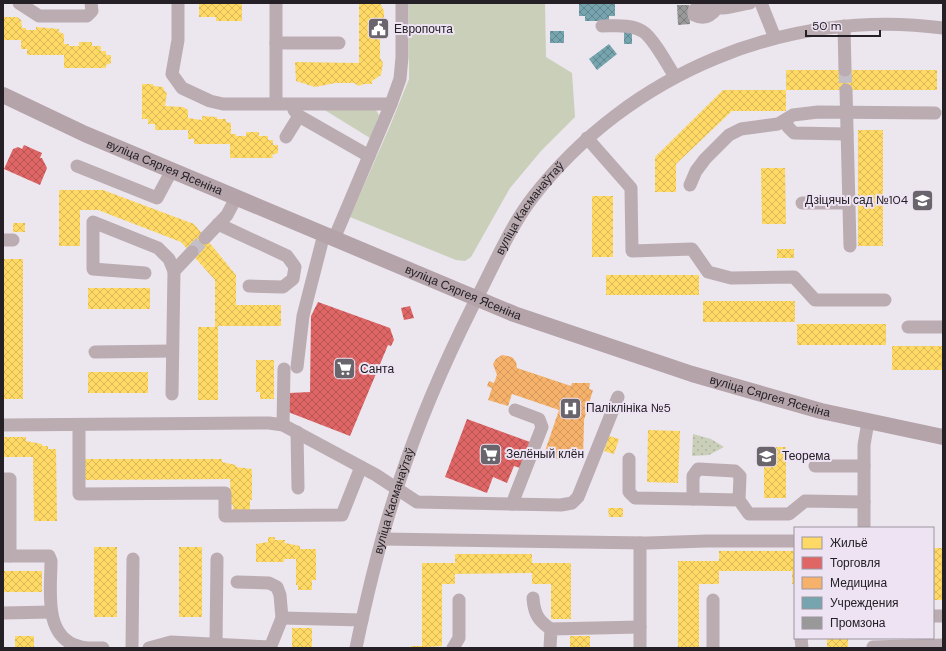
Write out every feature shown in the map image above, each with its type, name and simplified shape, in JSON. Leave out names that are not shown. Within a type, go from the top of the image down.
[{"type":"main road","name":"вуліца Сяргея Ясеніна","points":[[3,95],[85,134],[514,314],[692,374],[868,422],[943,437]]},
{"type":"street","points":[[18,3],[39,16],[87,16],[92,11],[91,3]]},
{"type":"street","points":[[178,3],[178,40],[172,74],[182,88],[210,101],[223,104],[391,104]]},
{"type":"street","points":[[276,3],[276,43],[283,104],[299,116],[369,156]]},
{"type":"street","points":[[284,424],[290,368],[303,316],[329,237],[369,156],[391,104],[401,68],[402,3]]},
{"type":"street","points":[[718,8],[750,3]]},
{"type":"street","points":[[760,3],[775,38]]},
{"type":"street","name":"вуліца Касманаўтаў","points":[[356,648],[397,488],[426,409],[476,298],[510,233],[532,199],[554,172],[587,138],[627,106],[675,77],[707,61],[775,38],[815,29],[844,26],[897,25],[943,28]]},
{"type":"street","points":[[602,26],[626,26],[642,30],[663,57],[675,77]]},
{"type":"street","points":[[844,26],[845,70]]},
{"type":"street","points":[[276,43],[339,43]]},
{"type":"street","points":[[846,90],[850,246]]},
{"type":"street","points":[[690,185],[696,171],[704,159],[730,135],[741,129],[778,124],[793,115],[818,112],[935,114]]},
{"type":"street","points":[[286,137],[299,116]]},
{"type":"street","points":[[786,120],[788,127],[794,133],[847,134]]},
{"type":"street","points":[[587,138],[631,188],[632,251],[692,248],[708,272],[731,278],[794,277],[815,300],[885,300]]},
{"type":"street","points":[[77,166],[157,198],[172,170]]},
{"type":"street","points":[[205,238],[226,216],[236,198]]},
{"type":"street","points":[[802,203],[848,203]]},
{"type":"street","points":[[145,273],[93,270],[93,222],[158,248],[169,259],[174,271],[172,394]]},
{"type":"street","points":[[218,224],[287,256],[295,267],[293,279],[283,287],[249,286]]},
{"type":"street","points":[[174,271],[192,252]]},
{"type":"street","points":[[908,327],[943,327]]},
{"type":"street","points":[[96,352],[172,351]]},
{"type":"street","points":[[3,424],[284,424],[397,488],[417,502],[561,505],[572,503],[578,497],[618,397]]},
{"type":"street","points":[[512,504],[542,427],[539,419],[514,410]]},
{"type":"street","points":[[864,527],[864,445],[868,422]]},
{"type":"street","points":[[79,424],[79,494],[225,493],[225,516],[342,515],[361,467]]},
{"type":"street","points":[[297,432],[298,488]]},
{"type":"street","points":[[629,459],[629,492],[635,498],[739,500]]},
{"type":"street","points":[[815,466],[864,466]]},
{"type":"street","points":[[692,499],[693,476],[698,469],[735,470],[740,476],[739,500],[749,514],[789,514],[805,501],[864,502]]},
{"type":"street","points":[[3,479],[10,479],[6,556],[49,556],[51,561],[51,612],[54,626],[64,638],[78,646],[103,648]]},
{"type":"street","points":[[383,539],[640,543],[794,541]]},
{"type":"street","points":[[640,543],[640,648]]},
{"type":"street","points":[[132,648],[133,559]]},
{"type":"street","points":[[216,644],[217,559]]},
{"type":"street","points":[[149,648],[171,642],[270,648],[282,618],[280,595],[277,587],[269,583],[238,582]]},
{"type":"street","points":[[534,598],[534,610],[540,622],[550,629],[640,627]]},
{"type":"street","points":[[453,648],[459,638],[459,600]]},
{"type":"street","points":[[713,600],[713,648]]},
{"type":"street","points":[[3,612],[51,612]]},
{"type":"street","points":[[282,618],[362,620]]},
{"type":"street","points":[[550,629],[550,648]]},
{"type":"street","points":[[872,644],[943,645]]},
{"type":"green space","points":[[409,3],[545,3],[546,57],[572,73],[575,117],[541,151],[510,188],[471,257],[465,261],[456,260],[350,217],[409,79]]},
{"type":"green space","points":[[323,109],[376,110],[379,115],[370,138]]},
{"type":"green space","points":[[693,434],[711,439],[724,447],[709,455],[692,456]]},
{"type":"building: Жильё","points":[[199,3],[242,3],[242,21],[216,21],[216,17],[199,17]]},
{"type":"building: Жильё","points":[[359,3],[380,3],[384,11],[384,23],[380,40],[380,58],[383,63],[381,75],[372,81],[372,84],[364,84],[359,86],[354,83],[335,83],[315,87],[296,81],[295,62],[359,63]]},
{"type":"building: Жильё","points":[[3,17],[17,17],[21,20],[22,28],[26,28],[26,30],[36,30],[36,27],[59,29],[59,32],[64,34],[64,44],[69,44],[69,46],[79,46],[79,42],[92,42],[92,46],[101,46],[101,51],[106,51],[106,55],[111,55],[111,63],[106,65],[106,68],[64,68],[64,55],[27,55],[27,49],[21,49],[21,40],[3,40]]},
{"type":"building: Жильё","points":[[786,70],[937,70],[937,90],[786,90]]},
{"type":"building: Жильё","points":[[142,84],[153,84],[153,86],[163,87],[165,92],[167,92],[165,106],[183,107],[188,110],[188,118],[202,120],[202,116],[226,119],[226,122],[231,123],[231,134],[236,134],[236,136],[246,136],[246,132],[259,132],[259,136],[268,136],[268,140],[273,140],[273,145],[278,145],[278,153],[272,155],[273,158],[230,158],[230,144],[194,144],[194,139],[188,139],[188,130],[155,130],[155,124],[148,124],[148,119],[142,119]]},
{"type":"building: Жильё","points":[[723,90],[786,90],[786,111],[732,111],[676,164],[676,192],[655,192],[655,157]]},
{"type":"building: Жильё","points":[[858,130],[883,130],[883,246],[858,246]]},
{"type":"building: Жильё","points":[[761,168],[785,168],[786,224],[762,224]]},
{"type":"building: Жильё","points":[[59,190],[103,190],[194,224],[236,275],[236,305],[281,305],[281,326],[218,326],[218,400],[198,400],[198,327],[215,327],[215,280],[181,242],[98,210],[80,210],[80,246],[59,246]]},
{"type":"building: Жильё","points":[[592,196],[613,196],[613,257],[592,257]]},
{"type":"building: Жильё","points":[[13,223],[25,223],[25,232],[13,232]]},
{"type":"building: Жильё","points":[[777,249],[794,249],[794,258],[777,258]]},
{"type":"building: Жильё","points":[[4,259],[23,259],[23,399],[4,399]]},
{"type":"building: Жильё","points":[[606,275],[699,275],[699,295],[606,295]]},
{"type":"building: Жильё","points":[[88,288],[150,288],[150,309],[88,309]]},
{"type":"building: Жильё","points":[[703,301],[795,301],[795,322],[703,322]]},
{"type":"building: Жильё","points":[[797,324],[886,324],[886,345],[797,345]]},
{"type":"building: Жильё","points":[[892,346],[943,346],[943,370],[892,370]]},
{"type":"building: Жильё","points":[[256,360],[274,360],[274,399],[260,399],[260,392],[256,392]]},
{"type":"building: Жильё","points":[[88,372],[148,372],[148,393],[88,393]]},
{"type":"building: Жильё","points":[[648,430],[680,431],[678,483],[647,482]]},
{"type":"building: Жильё","points":[[609,436],[619,439],[614,454],[604,451]]},
{"type":"building: Жильё","points":[[3,437],[26,437],[26,441],[42,444],[42,446],[48,446],[48,449],[56,449],[57,521],[34,521],[33,457],[3,457]]},
{"type":"building: Жильё","points":[[764,447],[786,447],[786,498],[764,498]]},
{"type":"building: Жильё","points":[[83,459],[222,459],[222,462],[236,465],[236,467],[252,469],[252,500],[250,500],[250,511],[233,511],[233,505],[231,504],[230,479],[83,480]]},
{"type":"building: Жильё","points":[[608,508],[623,508],[623,517],[609,517]]},
{"type":"building: Жильё","points":[[268,537],[275,537],[275,540],[285,540],[285,543],[300,546],[300,549],[316,549],[316,580],[312,580],[312,590],[298,590],[298,585],[296,585],[296,559],[284,559],[284,562],[256,562],[256,544],[268,542]]},
{"type":"building: Жильё","points":[[94,547],[117,547],[117,617],[94,617]]},
{"type":"building: Жильё","points":[[179,547],[202,547],[202,617],[179,617]]},
{"type":"building: Жильё","points":[[934,548],[943,548],[943,600],[934,600]]},
{"type":"building: Жильё","points":[[719,551],[794,551],[794,584],[792,584],[792,571],[719,571],[719,584],[699,584],[699,648],[678,648],[678,561],[719,561]]},
{"type":"building: Жильё","points":[[455,554],[532,554],[532,563],[571,563],[571,619],[551,619],[551,584],[532,584],[532,573],[455,574],[455,584],[442,584],[442,646],[411,648],[411,646],[422,646],[422,563],[455,563]]},
{"type":"building: Жильё","points":[[3,571],[42,571],[42,592],[3,592]]},
{"type":"building: Жильё","points":[[292,628],[312,628],[312,648],[292,648]]},
{"type":"building: Жильё","points":[[15,636],[34,636],[34,648],[15,648]]},
{"type":"building: Жильё","points":[[570,636],[590,636],[590,648],[570,648]]},
{"type":"building: Жильё","points":[[827,639],[848,639],[848,648],[827,648]]},
{"type":"building: Торговля","points":[[24,145],[42,153],[40,158],[42,158],[47,168],[40,185],[4,169],[13,149],[18,147],[22,149]]},
{"type":"building: Торговля","name":"Санта","points":[[318,302],[390,328],[394,340],[391,346],[388,345],[350,436],[288,412],[289,393],[310,392],[311,316]]},
{"type":"building: Торговля","points":[[410,306],[414,318],[404,320],[401,308]]},
{"type":"building: Торговля","name":"Зелёный клён","points":[[467,419],[530,442],[520,468],[514,466],[507,483],[493,477],[487,493],[445,477]]},
{"type":"building: Медицина","name":"Паліклініка №5","points":[[502,355],[512,357],[516,362],[517,368],[571,386],[572,383],[590,383],[589,389],[593,390],[584,420],[583,459],[548,459],[543,457],[559,410],[512,394],[508,406],[488,400],[492,388],[487,386],[489,381],[494,383],[497,375],[493,364],[496,359]]},
{"type":"building: Учреждения","points":[[579,3],[615,3],[615,16],[609,16],[609,21],[585,21],[585,16],[579,16]]},
{"type":"building: Учреждения","points":[[550,31],[564,31],[564,43],[550,43]]},
{"type":"building: Учреждения","points":[[624,32],[632,32],[632,44],[624,44]]},
{"type":"building: Учреждения","points":[[609,44],[617,54],[597,70],[589,59]]},
{"type":"building: Промзона","points":[[677,5],[689,5],[690,24],[678,25]]},
{"type":"tunnel","points":[[845,70],[846,90]]},
{"type":"tunnel","points":[[192,252],[205,238]]},
{"type":"place","name":"Европочта","points":[[379,29]]},
{"type":"place","name":"Дзіцячы сад №104","points":[[923,200]]},
{"type":"place","name":"Санта","points":[[344,369]]},
{"type":"place","name":"Паліклініка №5","points":[[570,408]]},
{"type":"place","name":"Зелёный клён","points":[[490,454]]},
{"type":"place","name":"Теорема","points":[[767,456]]}]
